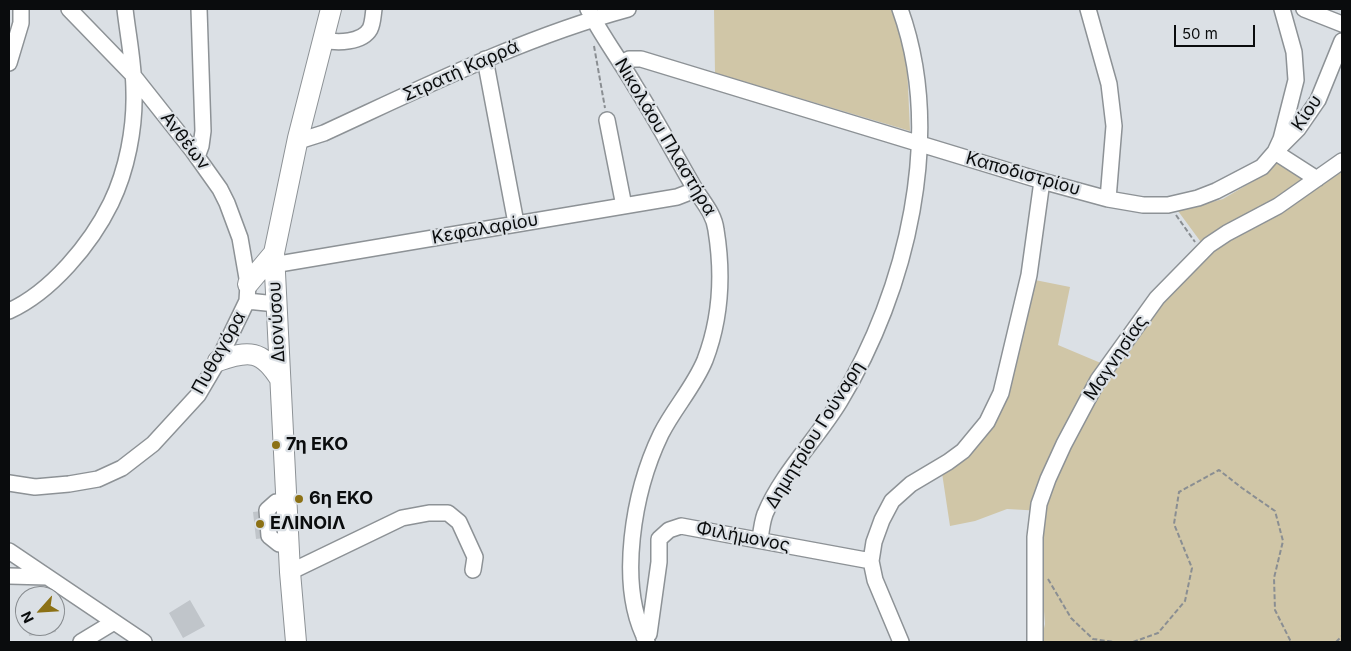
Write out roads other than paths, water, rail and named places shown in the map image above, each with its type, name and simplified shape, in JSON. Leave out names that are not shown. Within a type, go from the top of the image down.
[{"type":"main road","name":"Διονύσου","points":[[296,642],[290,572],[274,259],[298,138],[331,9]]},
{"type":"main road","points":[[248,293],[274,259]]},
{"type":"main road","points":[[218,361],[235,355],[254,355],[263,358],[271,364],[280,379]]},
{"type":"street","points":[[9,63],[21,23],[21,9]]},
{"type":"street","name":"Ανθέων","points":[[69,9],[132,74],[213,178],[228,203],[240,238],[248,293]]},
{"type":"street","points":[[9,311],[46,287],[65,268],[87,242],[112,202],[121,176],[133,120],[134,92],[125,9]]},
{"type":"street","points":[[197,157],[203,131],[199,9]]},
{"type":"street","points":[[324,40],[338,42],[364,35],[369,30],[374,9]]},
{"type":"street","name":"Στρατή Καρρά","points":[[298,138],[304,139],[324,133],[485,59],[590,14],[628,9]]},
{"type":"street","name":"Δημητρίου Γούναρη","points":[[760,540],[764,516],[779,488],[839,402],[862,362],[876,332],[904,249],[914,203],[919,144],[917,76],[900,9]]},
{"type":"street","points":[[1088,9],[1110,84],[1114,126],[1108,198]]},
{"type":"street","name":"Καποδιστρίου","points":[[622,63],[629,59],[641,59],[1042,181],[1108,198],[1143,204],[1168,205],[1198,198],[1234,183],[1262,167],[1275,152],[1281,139],[1296,80],[1294,52],[1282,9]]},
{"type":"street","points":[[1304,9],[1342,24]]},
{"type":"street","name":"Νικολάου Πλαστήρα","points":[[590,14],[656,118],[695,190],[712,214],[716,229],[720,270],[718,311],[711,340],[699,374],[662,432],[647,466],[636,513],[631,557],[632,582],[634,604],[646,640]]},
{"type":"street","name":"Κίου","points":[[1275,152],[1298,129],[1318,100],[1342,42]]},
{"type":"street","points":[[485,59],[516,223]]},
{"type":"street","points":[[607,120],[624,206]]},
{"type":"street","points":[[1275,152],[1317,179]]},
{"type":"street","name":"Μαγνησίας","points":[[1035,642],[1035,530],[1039,504],[1064,444],[1098,380],[1157,298],[1202,252],[1218,238],[1278,206],[1342,162]]},
{"type":"street","points":[[901,642],[875,580],[871,561],[874,542],[892,500],[911,484],[963,451],[987,422],[1000,393],[1029,274],[1042,181]]},
{"type":"street","name":"Κεφαλαρίου","points":[[274,259],[624,206],[677,197],[695,190]]},
{"type":"street","name":"Πυθαγόρα","points":[[9,483],[35,487],[70,484],[98,479],[122,468],[153,444],[198,395],[218,361],[248,293],[276,304]]},
{"type":"street","points":[[276,502],[267,510],[268,536],[279,544]]},
{"type":"street","points":[[290,572],[402,518],[429,512],[448,513],[459,522],[475,557],[473,570]]},
{"type":"street","name":"Φιλήμονος","points":[[646,640],[649,634],[659,539],[669,530],[681,526],[871,561]]},
{"type":"street","points":[[9,550],[144,642]]},
{"type":"street","points":[[9,576],[48,577]]},
{"type":"street","points":[[81,642],[114,622]]},
{"type":"place","name":"7η ΕΚΟ","points":[[276,445]]},
{"type":"place","name":"6η ΕΚΟ","points":[[299,499]]},
{"type":"place","name":"ΕΛΙΝΟΙΛ","points":[[260,524]]}]
